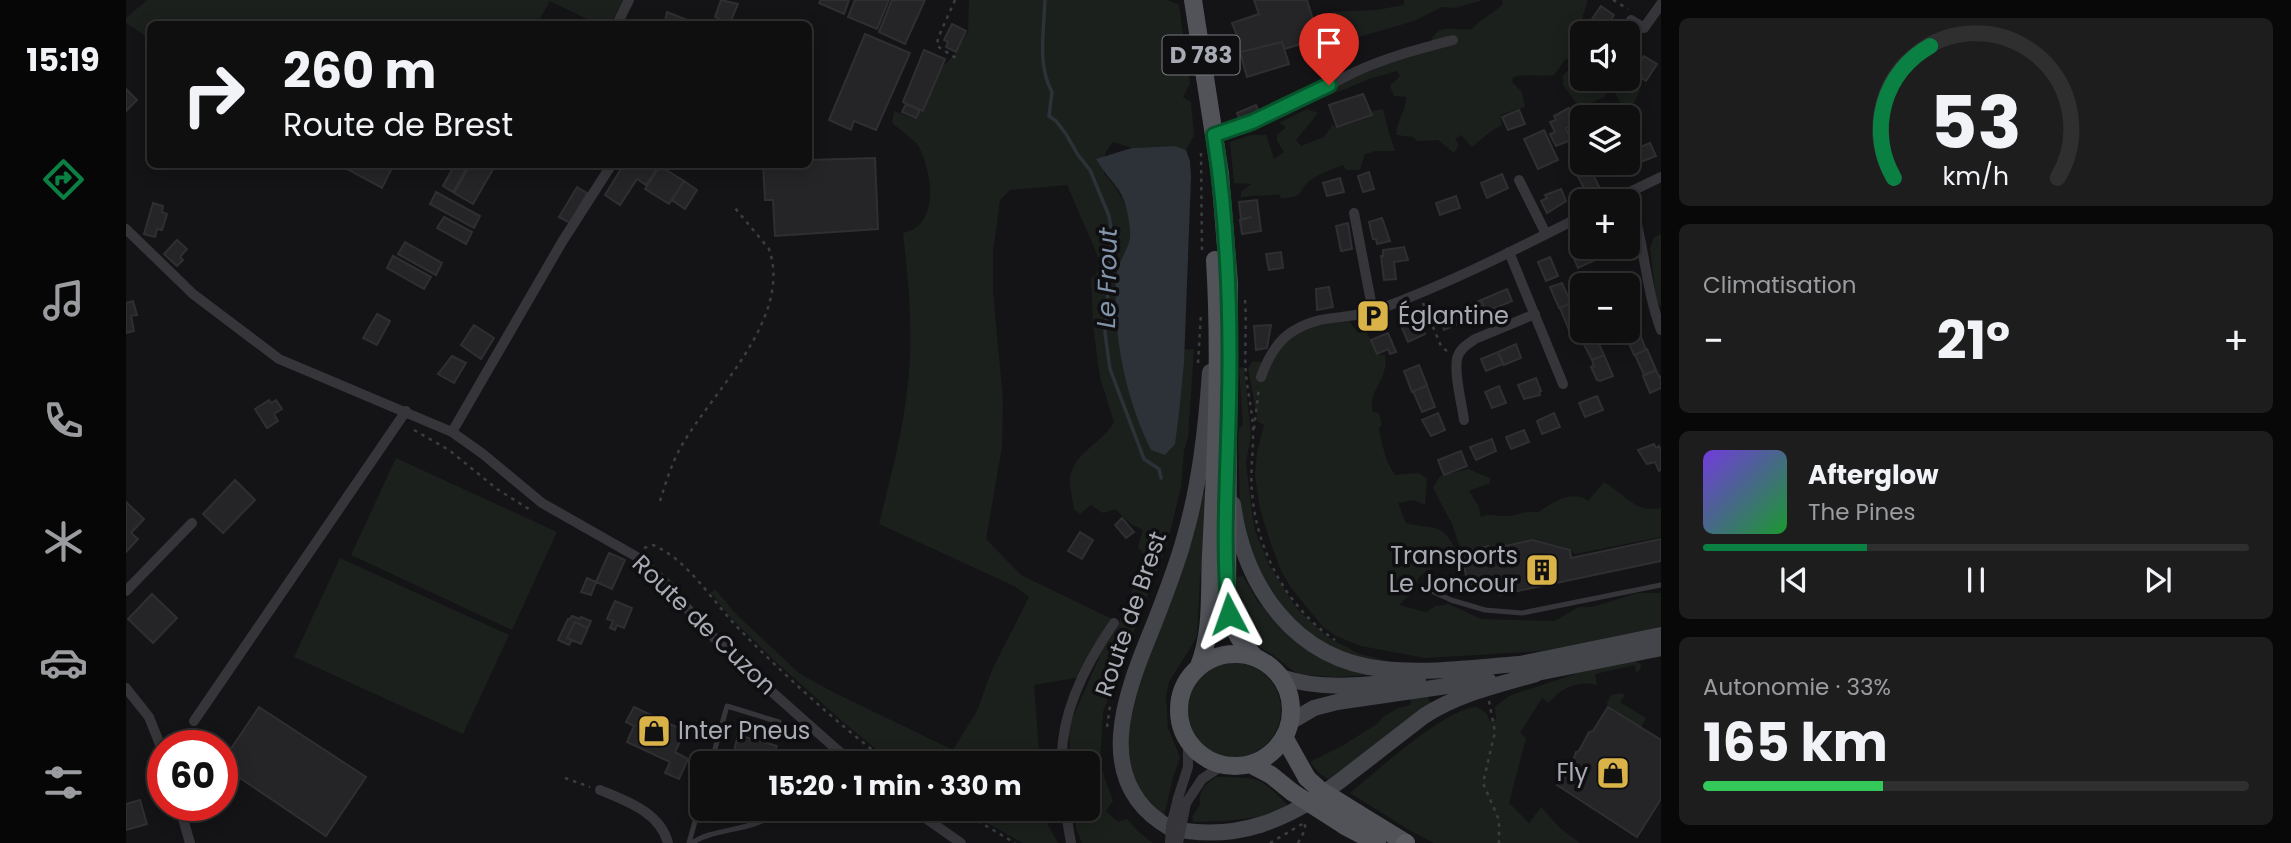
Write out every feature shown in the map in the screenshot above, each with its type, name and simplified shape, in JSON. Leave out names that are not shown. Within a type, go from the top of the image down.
[{"type":"main road","name":"Route de Brest","points":[[1193,0],[1209,109],[1217,338],[1214,495],[1207,640],[1199,666]]},
{"type":"main road","name":"Route de Brest","points":[[1208,140],[1224,215],[1229,283],[1226,546],[1229,614],[1236,636],[1255,657]]},
{"type":"main road","name":"Route de Brest","points":[[1216,277],[1206,428],[1197,485],[1179,556],[1134,674],[1121,725],[1120,749],[1124,771],[1135,795],[1146,809],[1167,826],[1194,839],[1222,842],[1253,836],[1274,828],[1440,706],[1532,668],[1661,635]]},
{"type":"main road","name":"Route de Brest","points":[[1228,459],[1236,525],[1248,566],[1265,598],[1306,639],[1344,659],[1382,669],[1532,668]]},
{"type":"main road","name":"Route de Brest","points":[[1287,729],[1314,708],[1337,702],[1661,648]]},
{"type":"main road","points":[[1244,654],[1255,657],[1269,665],[1281,677],[1288,691],[1291,706],[1287,729],[1270,754],[1250,764],[1223,765],[1203,756],[1188,741],[1179,715],[1180,697],[1187,680],[1199,666],[1220,656],[1244,654]]},
{"type":"main road","name":"Route de Brest","points":[[1281,677],[1319,685],[1356,685],[1489,670],[1532,668]]},
{"type":"main road","points":[[1287,729],[1307,778],[1377,843]]},
{"type":"main road","points":[[1250,764],[1271,775],[1292,792],[1406,843]]},
{"type":"street","points":[[618,21],[629,0]]},
{"type":"street","points":[[1631,14],[1644,28],[1661,4]]},
{"type":"street","points":[[1208,140],[1377,62],[1453,40]]},
{"type":"street","points":[[452,432],[610,168]]},
{"type":"street","points":[[1637,189],[1661,177]]},
{"type":"street","points":[[1519,180],[1546,234]]},
{"type":"street","points":[[1354,213],[1376,313]]},
{"type":"street","points":[[1261,377],[1277,346],[1294,330],[1327,318],[1376,313],[1570,222]]},
{"type":"street","name":"Route de Cuzon","points":[[126,229],[193,293],[279,359],[452,432],[542,503],[637,557],[677,593],[701,625],[745,668],[838,751]]},
{"type":"street","points":[[1640,232],[1650,294],[1661,330]]},
{"type":"street","points":[[1509,252],[1563,384]]},
{"type":"street","points":[[1464,420],[1457,358],[1466,344],[1535,314]]},
{"type":"street","points":[[194,721],[407,412]]},
{"type":"street","points":[[126,592],[192,523]]},
{"type":"street","points":[[1062,751],[1068,718],[1096,652],[1114,622]]},
{"type":"street","points":[[126,688],[149,717],[154,730]]},
{"type":"street","points":[[1178,843],[1188,768],[1188,741]]},
{"type":"street","points":[[1170,843],[1171,826],[1182,801],[1202,779],[1223,765]]},
{"type":"street","points":[[600,790],[656,820],[668,843]]},
{"type":"street","points":[[183,821],[190,843]]},
{"type":"street","points":[[930,821],[961,843]]},
{"type":"street","points":[[1068,821],[1072,843]]},
{"type":"lane","points":[[1423,587],[1451,600],[1485,610],[1522,613],[1661,585]]},
{"type":"lane","points":[[714,751],[727,706],[779,722]]},
{"type":"lane","points":[[690,843],[696,821]]},
{"type":"lane","points":[[690,843],[703,836],[729,832],[761,821]]},
{"type":"path","points":[[955,0],[937,46],[956,58]]},
{"type":"path","points":[[1613,0],[1631,14]]},
{"type":"path","points":[[1202,262],[1208,140]]},
{"type":"path","points":[[660,501],[681,447],[731,375],[763,319],[771,295],[773,276],[769,249],[735,208]]},
{"type":"path","points":[[1244,292],[1246,372],[1254,437]]},
{"type":"path","points":[[1422,302],[1441,346],[1457,358]]},
{"type":"path","points":[[1198,365],[1201,310]]},
{"type":"path","points":[[1261,377],[1251,471],[1258,529],[1279,578],[1301,609],[1324,632],[1341,643]]},
{"type":"path","points":[[407,412],[408,426],[449,450],[497,489],[540,515]]},
{"type":"path","points":[[637,557],[644,547],[653,545],[671,556],[698,581],[728,618],[769,660],[874,751]]},
{"type":"path","points":[[1488,697],[1495,732],[1483,783],[1499,820],[1499,843]]},
{"type":"path","points":[[189,730],[194,721]]},
{"type":"path","points":[[565,778],[600,790]]},
{"type":"path","points":[[978,821],[1015,843]]},
{"type":"path","points":[[1270,843],[1305,822],[1305,830],[1298,843]]},
{"type":"shaded area","points":[[147,0],[624,0],[612,21],[591,21],[550,1],[539,21],[147,21],[147,37],[126,23],[126,18]]},
{"type":"shaded area","points":[[969,0],[1168,0],[1179,5],[1190,84],[1183,97],[1191,102],[1194,136],[1186,150],[1175,146],[1132,148],[1113,142],[1105,153],[1104,174],[1124,202],[1130,228],[1127,251],[1116,273],[1182,350],[1194,349],[1188,437],[1181,487],[1167,545],[1103,712],[1100,764],[1100,751],[1070,751],[1069,730],[1103,649],[1117,628],[1145,557],[1138,547],[1143,530],[1131,524],[1115,509],[1103,513],[1091,505],[1080,514],[1074,510],[1070,480],[1073,468],[1114,422],[1100,378],[1093,325],[1091,279],[1097,273],[1100,261],[1067,185],[1010,190],[1000,200],[993,252],[993,291],[1003,400],[1002,447],[986,539],[1021,575],[1112,619],[1081,677],[1034,685],[1039,751],[878,751],[775,661],[730,617],[711,593],[715,589],[735,613],[800,674],[953,750],[977,711],[992,670],[1029,597],[1014,586],[879,524],[899,441],[909,371],[910,312],[903,233],[915,228],[923,220],[930,198],[928,172],[920,149],[892,123],[894,111],[915,119],[924,111],[943,66],[955,54],[968,32]]},
{"type":"shaded area","points":[[1404,0],[1483,0],[1455,8],[1442,7],[1414,21],[1327,46],[1321,41],[1314,22],[1327,20],[1332,12],[1376,10],[1404,5]]},
{"type":"shaded area","points":[[1502,0],[1587,0],[1584,21],[1570,21],[1570,58],[1565,60],[1554,75],[1513,77],[1512,82],[1522,92],[1525,107],[1500,115],[1502,125],[1472,147],[1461,135],[1455,139],[1459,145],[1454,153],[1438,140],[1417,141],[1413,137],[1396,135],[1406,97],[1394,96],[1390,86],[1400,76],[1397,71],[1372,78],[1308,104],[1307,97],[1428,47],[1440,30],[1472,29],[1503,4]]},
{"type":"shaded area","points":[[1570,69],[1570,91],[1607,91],[1604,97],[1587,105],[1578,105],[1563,85],[1563,75]]},
{"type":"shaded area","points":[[1614,91],[1640,91],[1633,105],[1621,105]]},
{"type":"shaded area","points":[[1307,109],[1318,113],[1296,140],[1301,146],[1324,137],[1333,124],[1335,127],[1343,126],[1372,116],[1372,111],[1383,109],[1395,151],[1365,154],[1360,170],[1346,170],[1343,165],[1312,179],[1295,196],[1281,198],[1279,194],[1241,198],[1241,192],[1251,184],[1234,183],[1230,142],[1251,135],[1266,135],[1274,159],[1284,152],[1277,141],[1277,135],[1286,127],[1279,123]]},
{"type":"shaded area","points":[[1175,146],[1186,150],[1191,177],[1184,363],[1175,444],[1165,455],[1151,450],[1128,388],[1119,344],[1116,277],[1129,243],[1129,225],[1121,195],[1096,159],[1132,148]]},
{"type":"shaded area","points":[[1661,234],[1661,307],[1656,301],[1650,248],[1654,237]]},
{"type":"shaded area","points":[[1347,318],[1358,333],[1367,332],[1377,355],[1385,355],[1386,364],[1372,405],[1373,412],[1379,413],[1382,425],[1379,428],[1380,434],[1389,464],[1395,475],[1419,473],[1427,479],[1425,505],[1414,500],[1398,503],[1406,523],[1442,531],[1456,552],[1442,555],[1432,568],[1419,577],[1412,593],[1399,605],[1426,612],[1435,606],[1449,604],[1481,619],[1554,621],[1579,607],[1592,607],[1638,593],[1661,593],[1661,627],[1543,651],[1425,658],[1361,646],[1336,636],[1323,627],[1281,571],[1260,509],[1255,475],[1257,452],[1264,425],[1258,422],[1248,368],[1253,361],[1262,362],[1295,332]]},
{"type":"shaded area","points":[[1244,367],[1251,434],[1246,463],[1252,513],[1255,531],[1269,565],[1297,609],[1329,638],[1360,654],[1412,667],[1343,655],[1296,626],[1256,575],[1240,511],[1238,436],[1243,425],[1239,368]]},
{"type":"shaded area","points":[[396,458],[557,532],[512,630],[351,555]]},
{"type":"shaded area","points":[[1468,469],[1490,478],[1490,483],[1469,491],[1478,505],[1481,517],[1538,512],[1556,501],[1575,496],[1588,501],[1604,482],[1638,506],[1661,508],[1661,537],[1575,554],[1570,549],[1534,539],[1490,548],[1489,545],[1461,550],[1452,524],[1433,488],[1440,476]]},
{"type":"shaded area","points":[[1200,492],[1211,493],[1200,578],[1197,637],[1169,682],[1166,696],[1168,728],[1180,757],[1164,816],[1139,790],[1127,759],[1128,718]]},
{"type":"shaded area","points":[[340,558],[509,635],[463,734],[294,657]]},
{"type":"shaded area","points":[[1243,576],[1258,602],[1271,617],[1368,670],[1371,675],[1335,677],[1297,674],[1250,641],[1243,632],[1238,614],[1236,577]]},
{"type":"shaded area","points":[[1632,660],[1641,664],[1636,673],[1635,665],[1595,674],[1597,685],[1570,687],[1549,703],[1542,698],[1520,733],[1526,738],[1509,803],[1529,823],[1541,807],[1560,828],[1580,843],[1434,843],[1350,793],[1412,742],[1463,710],[1477,707],[1486,713],[1490,721],[1496,719],[1495,707],[1509,696],[1578,673]]},
{"type":"shaded area","points":[[1234,663],[1252,667],[1267,677],[1277,692],[1281,710],[1277,728],[1267,743],[1252,753],[1234,757],[1216,753],[1201,743],[1191,728],[1187,710],[1191,692],[1201,677],[1216,667]]},
{"type":"shaded area","points":[[1427,695],[1432,706],[1331,781],[1320,774],[1310,762],[1342,746],[1398,708],[1410,705],[1411,699]]},
{"type":"shaded area","points":[[1611,695],[1625,695],[1620,702],[1646,718],[1641,728],[1608,707]]},
{"type":"shaded area","points":[[1100,764],[1113,801],[1106,811],[1118,822],[1127,819],[1153,843],[1082,843],[1075,821],[1100,821]]},
{"type":"shaded area","points":[[1216,777],[1257,780],[1289,806],[1269,816],[1194,822],[1192,817],[1200,804],[1202,792]]},
{"type":"shaded area","points":[[984,821],[1046,821],[1058,843],[1023,843]]},
{"type":"building","points":[[721,0],[738,4],[731,21],[715,17]]},
{"type":"building","points":[[821,0],[849,0],[844,14],[819,3]]},
{"type":"building","points":[[855,0],[889,0],[877,29],[848,17]]},
{"type":"building","points":[[892,0],[925,0],[905,44],[879,32]]},
{"type":"building","points":[[1254,0],[1307,0],[1319,39],[1284,49],[1282,42],[1240,52],[1239,40],[1232,23],[1259,14]]},
{"type":"building","points":[[1601,6],[1614,15],[1610,21],[1591,21]]},
{"type":"building","points":[[667,12],[690,21],[668,21],[665,20]]},
{"type":"building","points":[[952,24],[966,31],[956,52],[946,47],[948,42],[944,40]]},
{"type":"building","points":[[865,34],[910,53],[876,130],[854,121],[851,130],[829,120]]},
{"type":"building","points":[[1282,42],[1289,64],[1247,77],[1240,52]]},
{"type":"building","points":[[924,50],[945,59],[923,111],[903,102]]},
{"type":"building","points":[[1644,56],[1657,64],[1646,81],[1640,77],[1640,62]]},
{"type":"building","points":[[126,89],[137,100],[126,111]]},
{"type":"building","points":[[1363,94],[1372,115],[1337,127],[1329,105]]},
{"type":"building","points":[[906,104],[920,110],[916,118],[902,112]]},
{"type":"building","points":[[1256,105],[1259,112],[1254,114],[1256,120],[1243,126],[1237,113]]},
{"type":"building","points":[[1569,108],[1570,126],[1566,128],[1570,140],[1556,146],[1550,134],[1555,132],[1550,122],[1556,120],[1554,116]]},
{"type":"building","points":[[1519,110],[1525,124],[1508,130],[1502,117]]},
{"type":"building","points":[[1544,130],[1558,160],[1538,169],[1524,139]]},
{"type":"building","points":[[1650,143],[1656,156],[1640,162],[1640,147]]},
{"type":"building","points":[[875,158],[878,229],[775,236],[773,200],[765,200],[763,168],[812,168],[812,160]]},
{"type":"building","points":[[345,168],[392,168],[382,188]]},
{"type":"building","points":[[453,168],[467,168],[453,192],[443,186]]},
{"type":"building","points":[[469,168],[494,168],[473,204],[454,193]]},
{"type":"building","points":[[622,168],[656,170],[646,185],[637,179],[620,205],[605,195]]},
{"type":"building","points":[[659,168],[684,181],[669,204],[645,189]]},
{"type":"building","points":[[1369,172],[1374,189],[1363,192],[1358,176]]},
{"type":"building","points":[[1502,174],[1508,188],[1487,198],[1481,183]]},
{"type":"building","points":[[1593,175],[1600,189],[1582,189],[1584,188],[1578,177]]},
{"type":"building","points":[[1340,178],[1344,192],[1327,196],[1323,183]]},
{"type":"building","points":[[684,181],[697,190],[685,209],[672,200]]},
{"type":"building","points":[[577,187],[587,193],[570,223],[559,217]]},
{"type":"building","points":[[1561,189],[1566,201],[1547,213],[1541,201],[1547,198],[1545,195]]},
{"type":"building","points":[[436,192],[480,216],[474,228],[430,204]]},
{"type":"building","points":[[1456,196],[1460,208],[1440,215],[1436,203]]},
{"type":"building","points":[[1257,200],[1261,231],[1242,234],[1240,220],[1252,217],[1241,219],[1239,202]]},
{"type":"building","points":[[153,203],[163,206],[162,212],[167,214],[162,230],[157,229],[155,237],[144,234]]},
{"type":"building","points":[[444,217],[472,232],[466,244],[437,228]]},
{"type":"building","points":[[1382,218],[1390,241],[1377,244],[1369,222]]},
{"type":"building","points":[[1348,223],[1352,249],[1341,251],[1336,226]]},
{"type":"building","points":[[177,240],[187,249],[180,257],[183,260],[177,266],[164,254]]},
{"type":"building","points":[[405,242],[442,263],[436,275],[398,254]]},
{"type":"building","points":[[1404,247],[1408,260],[1394,262],[1396,279],[1384,280],[1381,256],[1383,250]]},
{"type":"building","points":[[1281,252],[1283,268],[1269,270],[1266,254]]},
{"type":"building","points":[[393,256],[431,277],[424,289],[387,268]]},
{"type":"building","points":[[1550,257],[1558,276],[1546,281],[1538,262]]},
{"type":"building","points":[[1574,259],[1595,259],[1595,260],[1578,268]]},
{"type":"building","points":[[1562,283],[1570,303],[1559,308],[1550,287]]},
{"type":"building","points":[[1329,287],[1333,307],[1317,310],[1316,289]]},
{"type":"building","points":[[1507,289],[1512,301],[1486,312],[1481,300]]},
{"type":"building","points":[[1481,300],[1486,312],[1465,321],[1460,309]]},
{"type":"building","points":[[133,301],[137,315],[131,316],[134,331],[126,333],[126,303]]},
{"type":"building","points":[[1570,303],[1569,330],[1560,308]]},
{"type":"building","points":[[1460,309],[1465,321],[1444,330],[1438,313],[1444,311],[1446,315]]},
{"type":"building","points":[[377,314],[390,321],[377,345],[363,338]]},
{"type":"building","points":[[1420,321],[1425,334],[1408,342],[1402,328]]},
{"type":"building","points":[[474,325],[494,338],[481,359],[461,345]]},
{"type":"building","points":[[1271,325],[1267,348],[1256,350],[1254,326]]},
{"type":"building","points":[[1388,333],[1396,352],[1390,354],[1388,349],[1377,354],[1371,340]]},
{"type":"building","points":[[1640,334],[1646,350],[1634,355],[1629,343],[1640,343]]},
{"type":"building","points":[[1583,343],[1599,343],[1604,355],[1592,360]]},
{"type":"building","points":[[1516,344],[1521,358],[1504,365],[1498,352]]},
{"type":"building","points":[[1647,349],[1656,370],[1644,375],[1635,355]]},
{"type":"building","points":[[1498,352],[1503,364],[1486,371],[1481,359]]},
{"type":"building","points":[[1604,355],[1613,376],[1600,381],[1591,367],[1594,366],[1592,360]]},
{"type":"building","points":[[452,356],[466,363],[454,383],[438,374]]},
{"type":"building","points":[[1419,365],[1427,385],[1412,392],[1404,371]]},
{"type":"building","points":[[1656,370],[1659,377],[1661,376],[1661,388],[1650,393],[1643,376]]},
{"type":"building","points":[[1536,378],[1540,395],[1524,399],[1518,385]]},
{"type":"building","points":[[1427,386],[1435,407],[1422,412],[1413,391]]},
{"type":"building","points":[[1499,386],[1506,403],[1492,408],[1485,392]]},
{"type":"building","points":[[1597,396],[1603,410],[1585,417],[1579,403]]},
{"type":"building","points":[[269,400],[271,403],[276,400],[282,409],[274,414],[278,421],[267,428],[255,409]]},
{"type":"building","points":[[1438,413],[1445,430],[1431,436],[1422,420]]},
{"type":"building","points":[[1554,413],[1560,427],[1542,434],[1537,421]]},
{"type":"building","points":[[1524,430],[1529,442],[1511,449],[1506,437]]},
{"type":"building","points":[[1492,439],[1496,451],[1476,460],[1470,447]]},
{"type":"building","points":[[1654,444],[1661,450],[1659,471],[1655,462],[1647,464],[1638,450]]},
{"type":"building","points":[[1461,451],[1467,466],[1444,475],[1438,460]]},
{"type":"building","points":[[235,480],[255,500],[223,533],[203,514]]},
{"type":"building","points":[[126,502],[144,519],[131,533],[138,539],[126,552]]},
{"type":"building","points":[[1122,518],[1134,532],[1126,538],[1115,525]]},
{"type":"building","points":[[1080,532],[1093,540],[1082,559],[1068,551]]},
{"type":"building","name":"Transports Le Joncour","points":[[1661,539],[1661,561],[1499,595],[1496,579],[1468,585],[1461,552],[1533,540],[1570,550],[1571,558]]},
{"type":"building","points":[[609,553],[625,560],[612,589],[596,582]]},
{"type":"building","points":[[587,578],[596,582],[591,595],[581,592]]},
{"type":"building","points":[[152,594],[177,618],[153,643],[128,619]]},
{"type":"building","points":[[615,601],[632,608],[624,628],[617,625],[615,630],[610,628],[613,621],[607,619]]},
{"type":"building","points":[[572,616],[591,621],[588,628],[575,622],[567,638],[572,640],[569,645],[558,640]]},
{"type":"building","points":[[575,622],[588,628],[581,644],[567,638]]},
{"type":"building","points":[[259,707],[366,777],[326,836],[238,777],[238,738]]},
{"type":"building","points":[[634,707],[685,731],[675,752],[688,759],[679,779],[665,773],[670,762],[627,742],[634,726],[626,722]]},
{"type":"building","name":"Fly","points":[[1608,707],[1661,740],[1661,799],[1637,837],[1557,785],[1589,732],[1593,731]]},
{"type":"building","points":[[738,735],[777,746],[775,751],[734,751]]},
{"type":"building","points":[[140,800],[147,824],[126,830],[126,804]]},
{"type":"waterway","name":"Le Frout","points":[[1045,0],[1043,59],[1044,71],[1052,92],[1049,116],[1066,134],[1090,170],[1109,216],[1112,233],[1105,333],[1110,369],[1144,459],[1159,469],[1161,478]]},
{"type":"place","name":"Églantine","points":[[1373,316]]},
{"type":"place","name":"Transports Le Joncour","points":[[1542,570]]},
{"type":"place","name":"Inter Pneus","points":[[654,731]]},
{"type":"place","name":"Fly","points":[[1613,773]]},
{"type":"route","points":[[1229,614],[1226,546],[1229,299],[1224,215],[1214,135],[1252,122],[1329,85]]}]
